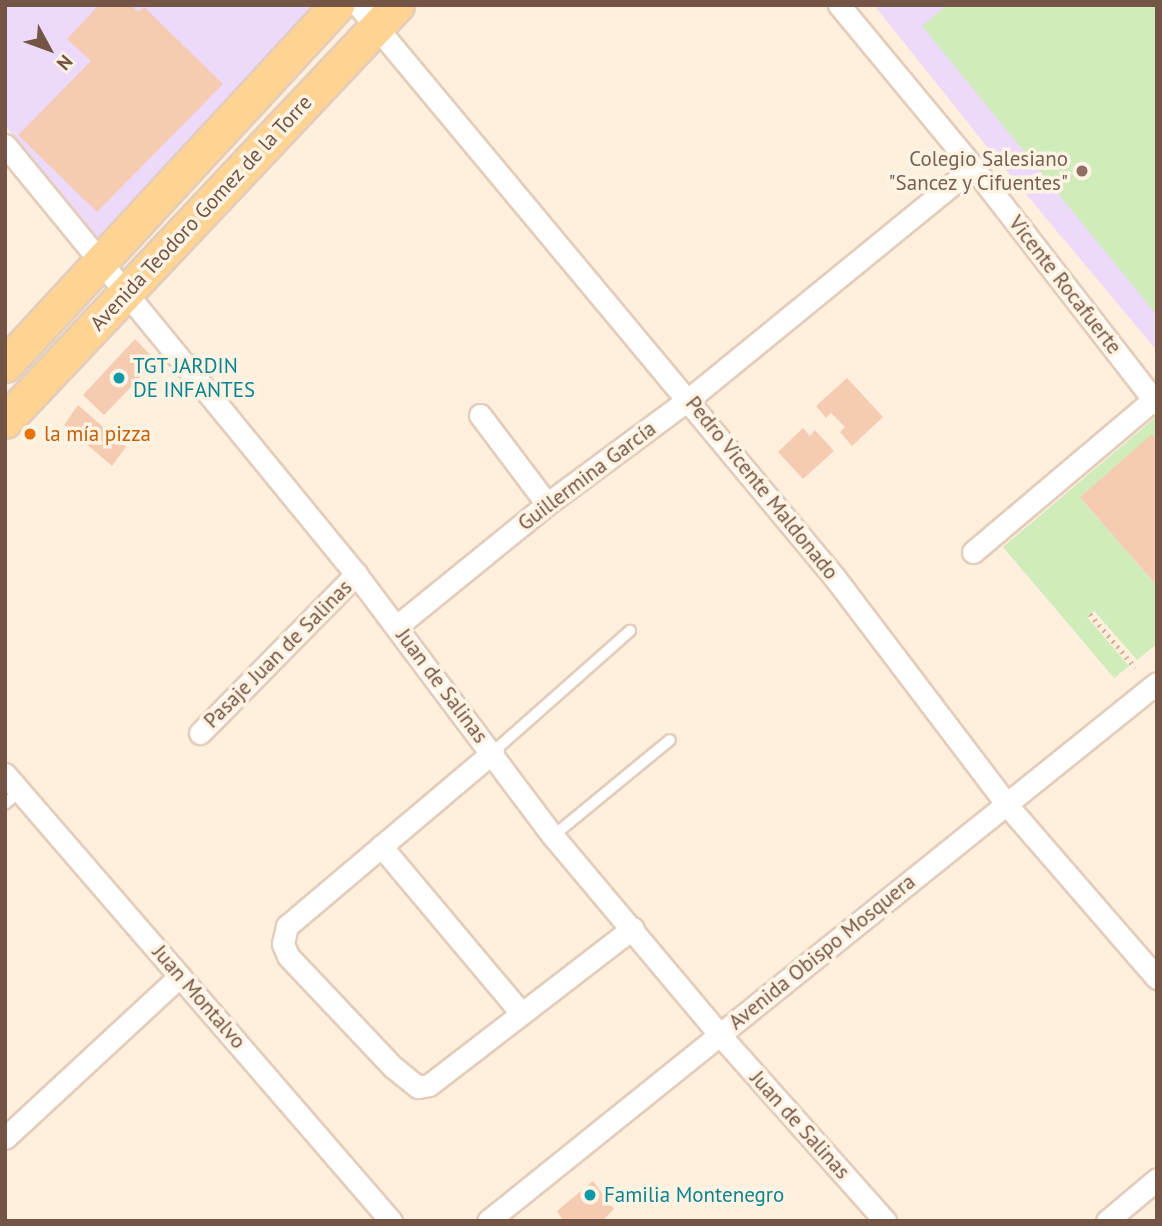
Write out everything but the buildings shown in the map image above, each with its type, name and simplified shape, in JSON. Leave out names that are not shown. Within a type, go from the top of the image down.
[{"type":"main road","name":"Avenida Teodoro Gomez de la Torre","points":[[5,365],[337,5]]},
{"type":"main road","name":"Avenida Teodoro Gomez de la Torre","points":[[5,421],[124,296],[378,12]]},
{"type":"street","name":"Vicente Rocafuerte","points":[[839,5],[973,167],[1155,402]]},
{"type":"street","name":"Pedro Vicente Maldonado","points":[[378,12],[835,578],[1007,805],[1157,978]]},
{"type":"street","name":"Juan de Salinas","points":[[5,145],[124,296],[356,574],[554,836],[720,1035],[885,1221]]},
{"type":"street","name":"Guillermina García","points":[[397,626],[547,504],[689,399],[973,167]]},
{"type":"street","points":[[973,551],[1155,402]]},
{"type":"street","points":[[480,415],[547,504]]},
{"type":"street","name":"Pasaje Juan de Salinas","points":[[200,733],[356,574]]},
{"type":"street","name":"Avenida Obispo Mosquera","points":[[488,1221],[720,1035],[840,934],[1007,805],[1157,683]]},
{"type":"street","points":[[493,752],[287,926],[283,944],[288,956],[407,1081],[429,1085],[633,928]]},
{"type":"street","name":"Juan Montalvo","points":[[5,774],[13,797],[180,976],[391,1221]]},
{"type":"street","points":[[381,846],[522,1014]]},
{"type":"street","points":[[5,1138],[180,976]]},
{"type":"street","points":[[1107,1221],[1157,1179]]},
{"type":"lane","points":[[493,752],[630,631]]},
{"type":"lane","points":[[554,836],[670,740]]},
{"type":"path","points":[[1090,614],[1136,667]]},
{"type":"shaded area","points":[[5,5],[315,5],[97,238],[5,125]]},
{"type":"shaded area","name":"Colegio Salesiano \"Sancez y Cifuentes\"","points":[[874,5],[1157,5],[1157,351],[1000,163]]},
{"type":"green space","name":"Colegio Salesiano \"Sancez y Cifuentes\"","points":[[947,5],[1157,5],[1155,313],[922,26]]},
{"type":"green space","points":[[1156,417],[1157,440],[1152,435],[1080,497],[1157,586],[1157,644],[1137,660],[1094,611],[1087,617],[1129,666],[1114,678],[1003,547]]},
{"type":"place","name":"Colegio Salesiano \"Sancez y Cifuentes\"","points":[[1082,171]]},
{"type":"place","name":"TGT JARDIN DE INFANTES","points":[[119,378]]},
{"type":"place","name":"la mía pizza","points":[[30,434]]},
{"type":"place","name":"Familia Montenegro","points":[[590,1195]]}]
